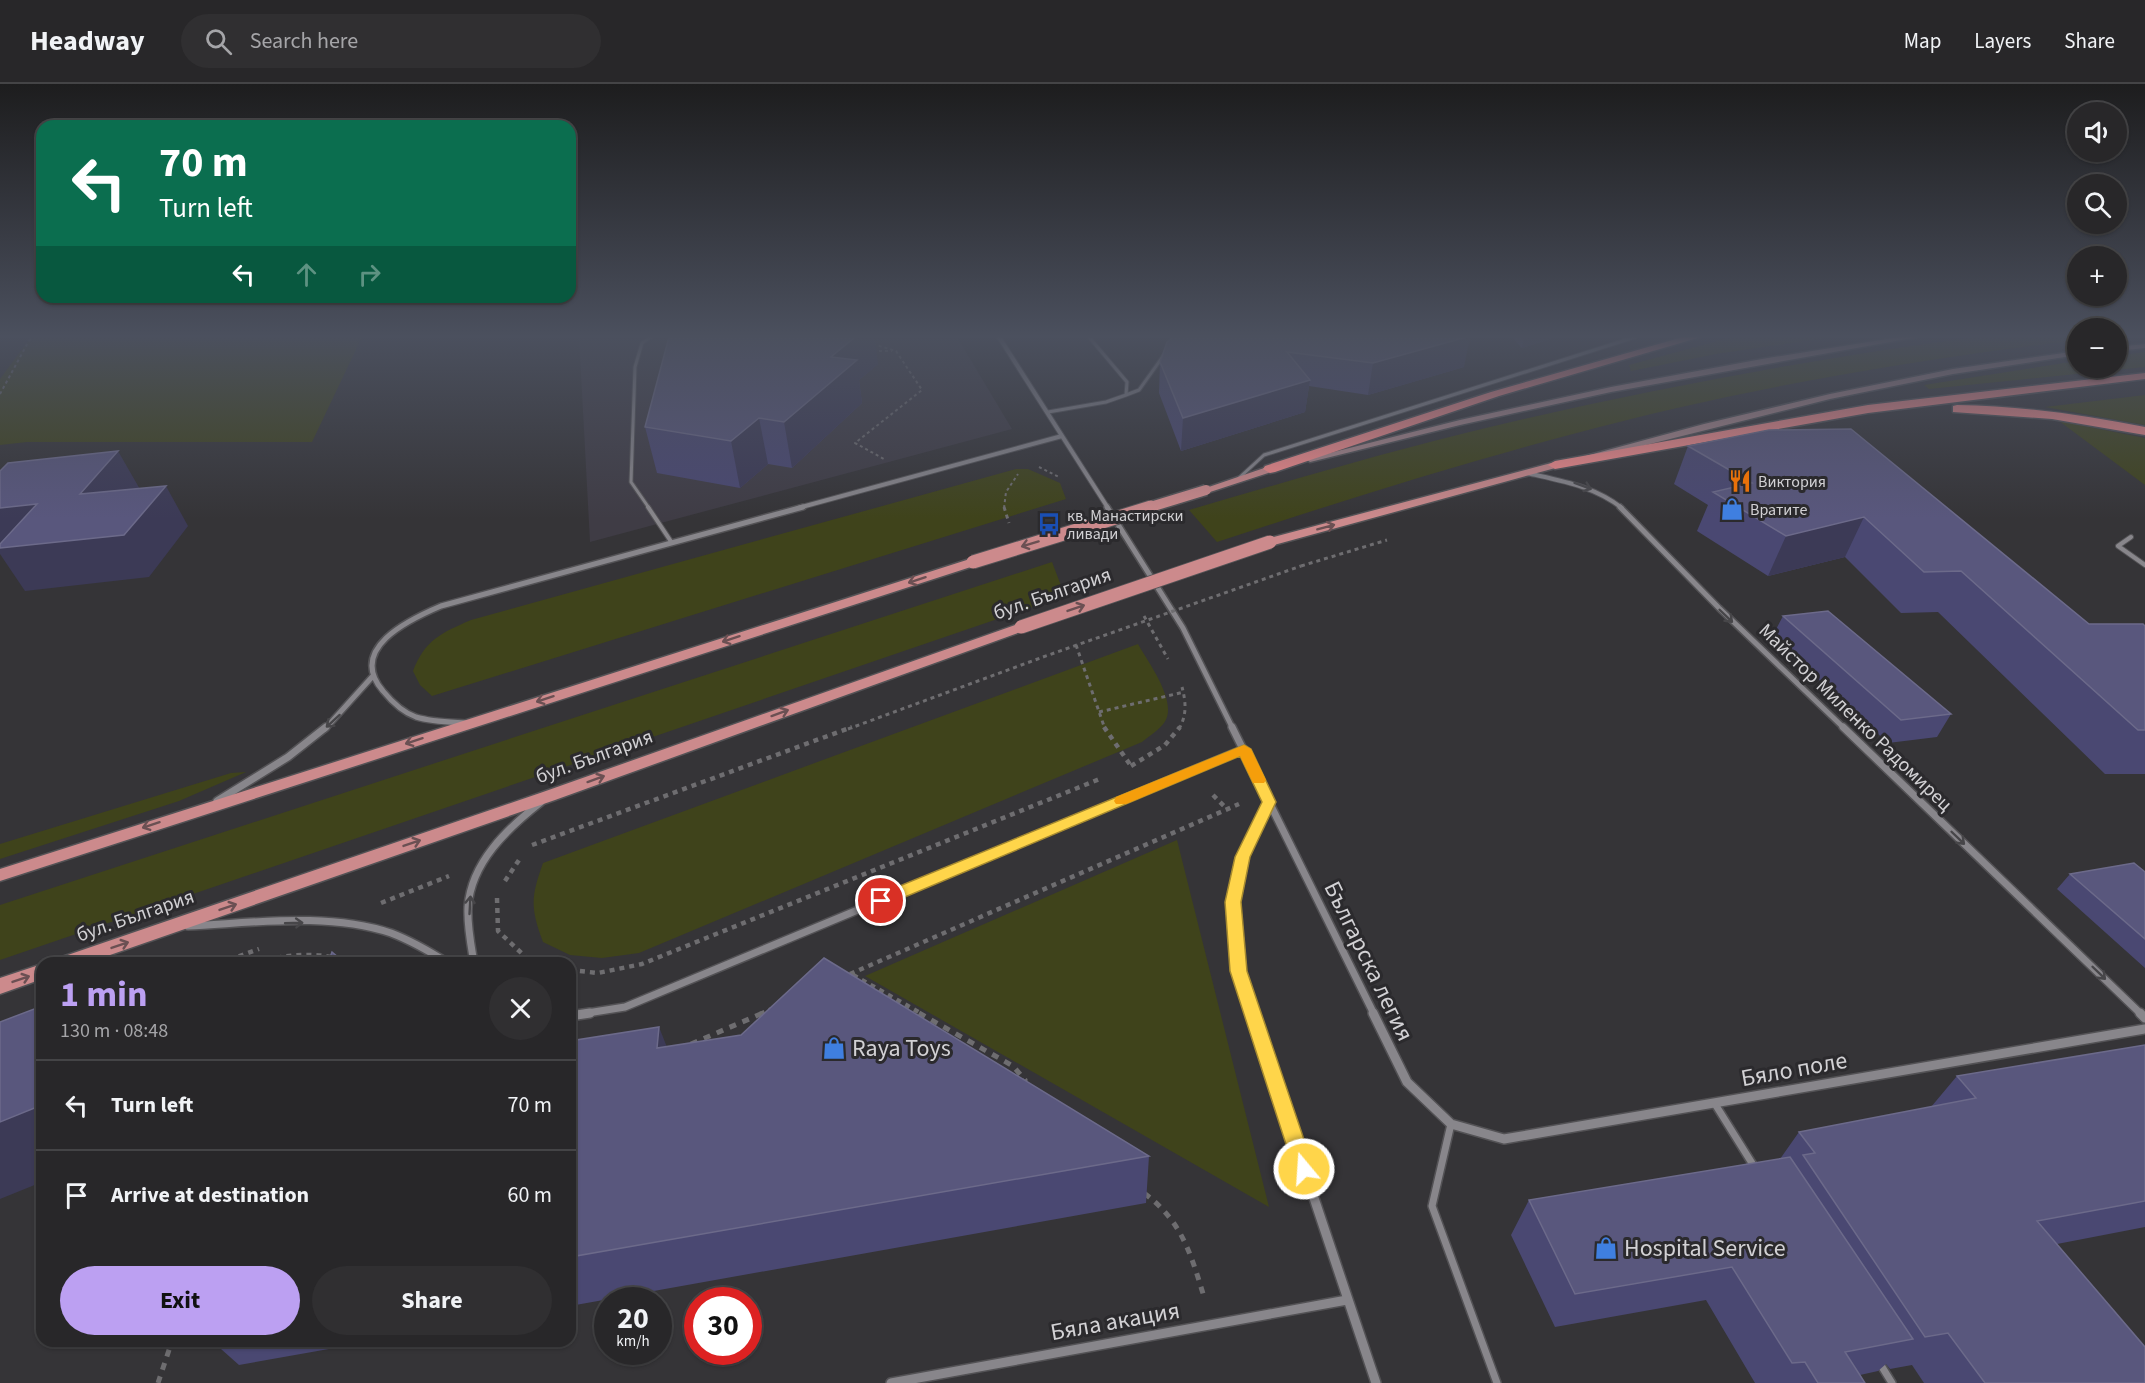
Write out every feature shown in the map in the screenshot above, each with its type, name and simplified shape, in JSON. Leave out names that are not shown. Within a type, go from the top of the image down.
[{"type":"highway","points":[[1270,469],[1484,398]]},
{"type":"highway","points":[[1556,465],[1868,409],[1964,398]]},
{"type":"highway","points":[[1868,409],[1990,408],[2064,416],[2145,431]]},
{"type":"main road","points":[[0,875],[469,723],[1270,469],[1457,423],[1576,398]]},
{"type":"main road","name":"бул. България","points":[[83,957],[549,796],[1021,627],[1270,542],[1700,426],[1828,398]]},
{"type":"main road","points":[[0,986],[36,973]]},
{"type":"street","name":"Българска легия","points":[[1039,398],[1183,628],[1407,1082],[1451,1124]]},
{"type":"street","points":[[469,723],[429,720],[406,712],[387,696],[372,677],[370,668],[383,642],[406,622],[441,606],[1062,436]]},
{"type":"street","name":"Майстор Миленко Радомирец","points":[[1526,473],[1577,484],[1605,495],[1624,510],[1719,608],[2145,1018]]},
{"type":"street","points":[[207,807],[269,771],[311,740],[342,712],[372,677]]},
{"type":"street","points":[[576,1015],[625,1007],[1244,749]]},
{"type":"street","points":[[473,957],[469,899],[481,864],[517,821],[549,796]]},
{"type":"street","points":[[1269,802],[1243,857],[1233,902],[1238,971],[1376,1383]]},
{"type":"street","points":[[173,926],[333,922],[390,931],[440,957]]},
{"type":"street","name":"Бяло поле","points":[[1451,1124],[1504,1139],[2145,1029]]},
{"type":"street","name":"Бяла акация","points":[[891,1383],[1347,1300]]},
{"type":"lane","points":[[634,398],[631,482],[672,543]]},
{"type":"lane","points":[[1048,412],[1119,398]]},
{"type":"lane","points":[[1238,479],[1264,455],[1444,398]]},
{"type":"lane","points":[[2131,537],[2118,546],[2145,565]]},
{"type":"lane","points":[[1714,1102],[1758,1173]]},
{"type":"lane","points":[[1451,1124],[1432,1206],[1497,1383]]},
{"type":"lane","points":[[1873,1353],[1892,1383]]},
{"type":"path","points":[[884,459],[855,443],[912,398]]},
{"type":"path","points":[[1016,449],[1028,465],[1041,468],[1067,482]]},
{"type":"path","points":[[1009,523],[1001,506],[1002,501],[1006,489],[1026,467]]},
{"type":"path","points":[[528,847],[1076,645],[1301,566]]},
{"type":"path","points":[[1143,614],[1172,665]]},
{"type":"path","points":[[1076,645],[1107,732],[1131,766]]},
{"type":"path","points":[[1120,771],[1166,745],[1178,734],[1185,718],[1184,692],[1181,684]]},
{"type":"path","points":[[1099,712],[1184,692]]},
{"type":"path","points":[[1166,745],[1173,753]]},
{"type":"path","points":[[576,971],[598,973],[642,964],[1109,775]]},
{"type":"path","points":[[1213,795],[1226,808]]},
{"type":"path","points":[[839,979],[1239,804]]},
{"type":"path","points":[[503,882],[522,856]]},
{"type":"path","points":[[378,904],[441,879]]},
{"type":"path","points":[[497,891],[498,931],[526,957]]},
{"type":"path","points":[[276,957],[286,955],[337,957]]},
{"type":"path","points":[[850,974],[1013,1066],[1025,1080],[1020,1088]]},
{"type":"path","points":[[680,1048],[775,1007]]},
{"type":"path","points":[[1133,1187],[1153,1199],[1173,1217],[1185,1237],[1212,1324]]},
{"type":"path","points":[[158,1383],[170,1347]]},
{"type":"shaded area","points":[[582,398],[993,398],[1012,429],[590,542]]},
{"type":"green space","points":[[0,398],[333,398],[312,442],[27,442],[0,445]]},
{"type":"green space","points":[[1622,398],[1724,398],[1528,446],[1350,499],[1217,542],[1189,510],[1414,446]]},
{"type":"green space","points":[[2123,398],[2145,398],[2145,425],[2045,407]]},
{"type":"green space","points":[[2059,421],[2145,438],[2145,485]]},
{"type":"green space","points":[[1016,469],[1028,469],[1060,483],[1066,499],[432,696],[420,685],[413,671],[423,652],[435,639],[471,620]]},
{"type":"green space","points":[[1052,562],[1065,596],[0,960],[0,905]]},
{"type":"green space","points":[[1138,644],[1155,672],[1168,705],[1168,715],[1164,723],[1142,742],[639,953],[602,958],[570,955],[543,942],[534,911],[534,894],[543,863]]},
{"type":"green space","points":[[246,772],[179,801],[0,859],[0,844],[231,773]]},
{"type":"green space","points":[[1177,840],[1269,1207],[865,976]]},
{"type":"building","points":[[653,398],[813,398],[784,422],[759,418],[731,441],[645,427]]},
{"type":"building","points":[[1175,398],[1251,398],[1183,418]]},
{"type":"building","points":[[1851,429],[2089,624],[2143,624],[2145,626],[2145,730],[2138,730],[1961,571],[1924,572],[1864,517],[1786,536],[1713,492],[1752,483],[1688,446],[1769,430]]},
{"type":"building","points":[[118,451],[80,494],[166,486],[124,535],[0,548],[0,544],[37,504],[0,508],[0,471],[8,463]]},
{"type":"building","points":[[1828,611],[1951,714],[1901,720],[1783,616]]},
{"type":"building","points":[[2134,863],[2145,872],[2145,939],[2070,874]]},
{"type":"building","points":[[824,958],[1149,1156],[576,1256],[576,1040],[659,1027],[657,1048],[741,1035]]},
{"type":"building","points":[[36,1008],[36,1107],[0,1122],[0,1022]]},
{"type":"building","points":[[2145,1045],[2145,1201],[2037,1221],[2145,1347],[2145,1383],[1985,1383],[1948,1333],[1925,1337],[1803,1155],[1815,1153],[1799,1132],[1976,1098],[1957,1076]]},
{"type":"building","points":[[1790,1157],[1913,1339],[1845,1352],[1865,1383],[1818,1383],[1805,1362],[1792,1363],[1732,1267],[1575,1294],[1529,1200]]},
{"type":"slow traffic","points":[[1121,801],[1244,749],[1258,780]]},
{"type":"place","name":"Виктория","points":[[1740,481]]},
{"type":"place","name":"Вратите","points":[[1732,509]]},
{"type":"place","name":"кв. Манастирски ливади","points":[[1049,524]]},
{"type":"place","name":"Raya Toys","points":[[834,1048]]},
{"type":"place","name":"Hospital Service","points":[[1606,1248]]},
{"type":"route","points":[[881,901],[1244,749],[1269,802],[1243,857],[1233,902],[1238,971],[1304,1169]]}]
